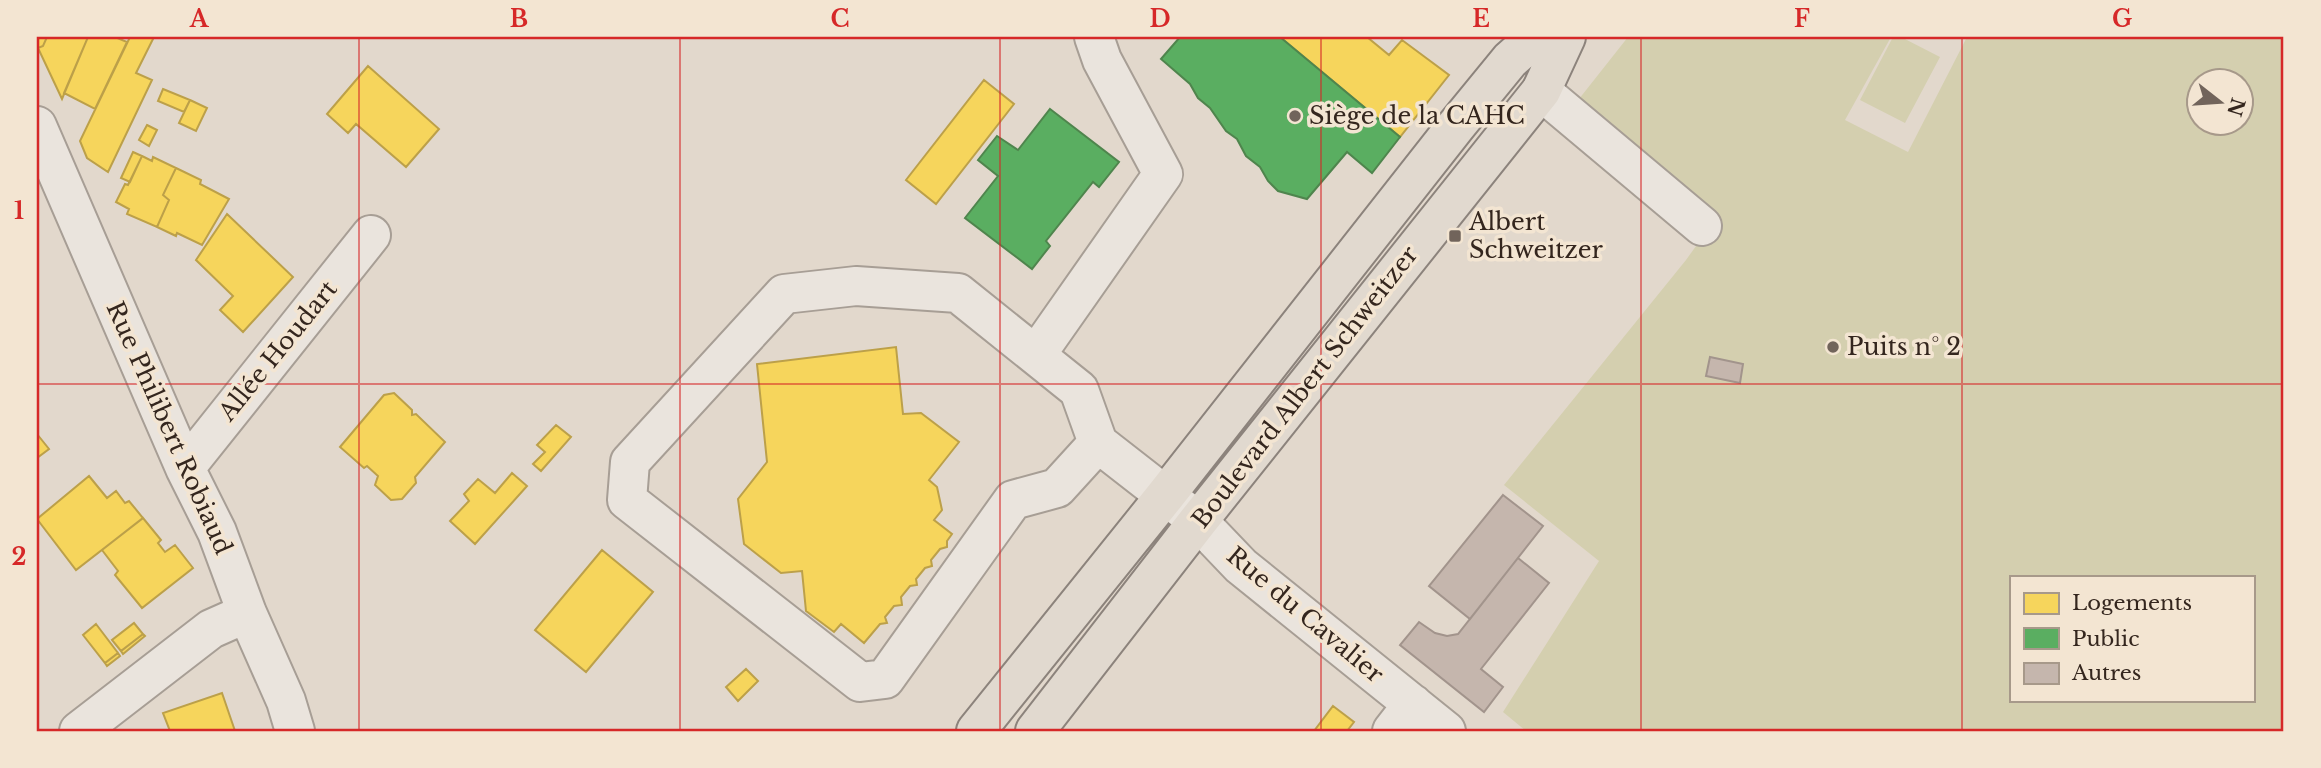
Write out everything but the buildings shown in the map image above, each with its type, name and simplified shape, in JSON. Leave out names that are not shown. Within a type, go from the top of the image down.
[{"type":"main road","name":"Boulevard Albert Schweitzer","points":[[976,731],[1166,496],[1456,126],[1510,60],[1536,37]]},
{"type":"main road","name":"Boulevard Albert Schweitzer","points":[[1035,731],[1198,521],[1541,90],[1566,37]]},
{"type":"street","points":[[1036,355],[1163,174],[1102,60],[1094,37]]},
{"type":"street","name":"Boulevard Albert Schweitzer","points":[[1456,126],[1457,103],[1508,37]]},
{"type":"street","points":[[1541,90],[1702,226]]},
{"type":"street","name":"Rue Philibert Robiaud","points":[[37,126],[185,468],[217,532],[247,613],[286,701],[295,731]]},
{"type":"street","name":"Allée Houdart","points":[[185,468],[371,235]]},
{"type":"street","points":[[856,286],[958,293],[1079,390],[1098,443],[1058,488],[1013,500],[885,679],[860,682],[627,500],[630,462],[784,295],[856,286]]},
{"type":"street","name":"Rue du Cavalier","points":[[1098,443],[1198,521],[1241,566],[1403,718],[1446,731]]},
{"type":"street","points":[[79,731],[211,629],[247,613]]},
{"type":"shaded area","points":[[1628,37],[1891,37],[1845,120],[1908,152],[1967,37],[2284,37],[2284,731],[1526,731],[1503,712],[1599,561],[1504,485],[1686,260],[1719,214],[1579,99]],"holes":[[[1711,358],[1743,364],[1740,382],[1706,376]]]},
{"type":"shaded area","points":[[1893,37],[1901,37],[1940,57],[1905,123],[1860,100]]},
{"type":"place","name":"Siège de la CAHC","points":[[1295,116]]},
{"type":"place","name":"Albert Schweitzer","points":[[1455,236]]},
{"type":"place","name":"Puits n° 2","points":[[1833,347]]}]
